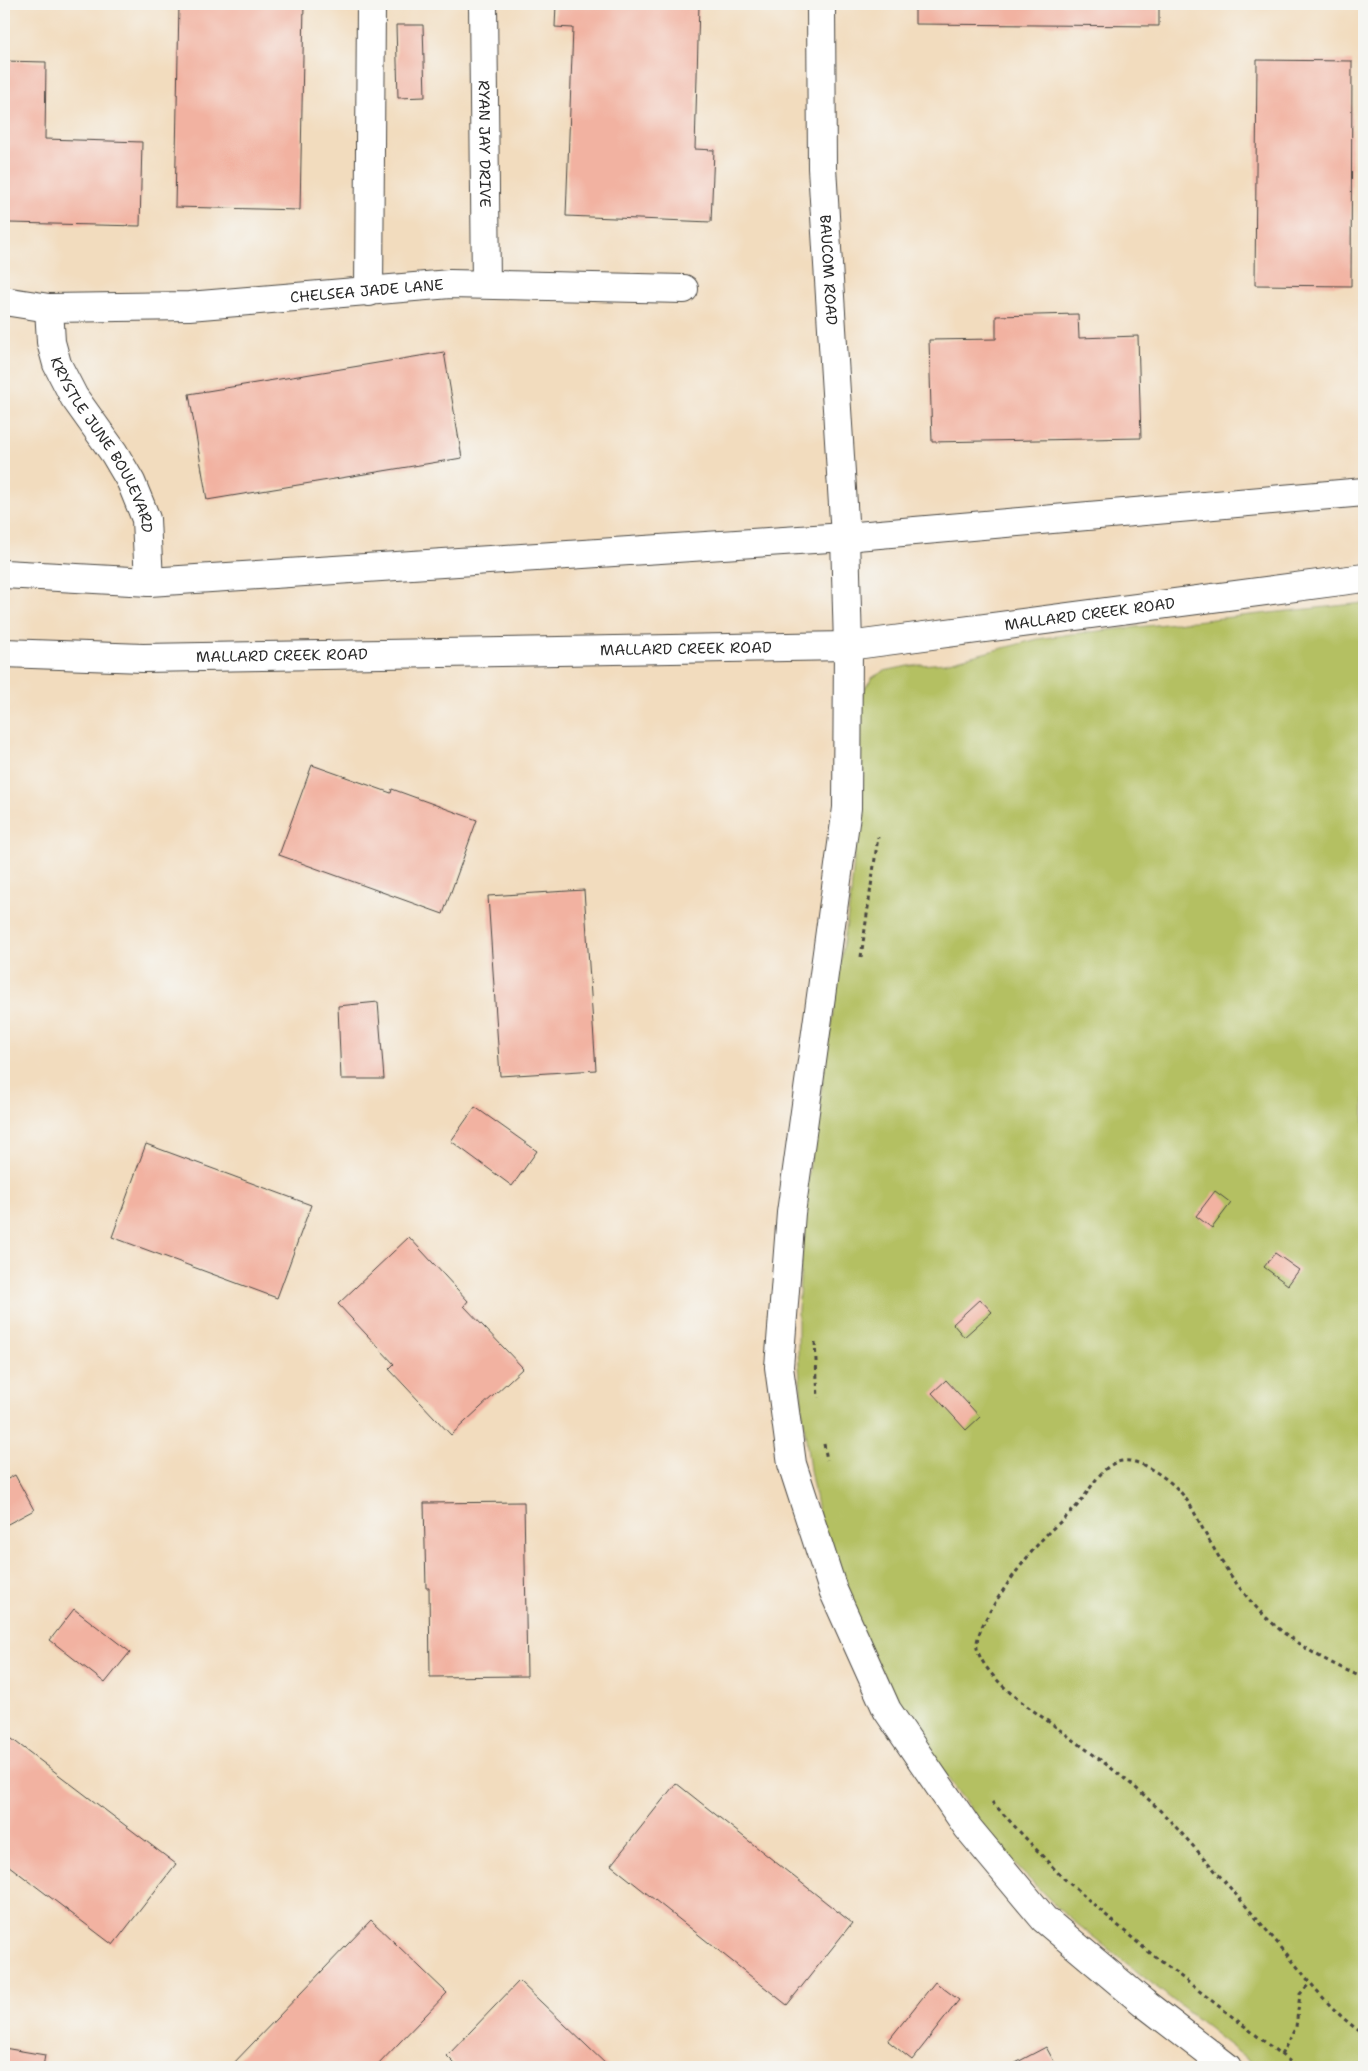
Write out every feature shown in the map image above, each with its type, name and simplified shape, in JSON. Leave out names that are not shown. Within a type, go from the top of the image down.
[{"type":"street","points":[[369,292],[371,4]]},
{"type":"street","name":"RYAN JAY DRIVE","points":[[483,4],[486,284]]},
{"type":"street","name":"BAUCOM ROAD","points":[[821,4],[822,168],[845,537],[848,646],[847,808],[791,1213],[779,1367],[792,1464],[833,1590],[887,1710],[968,1828],[1044,1919],[1144,2003],[1227,2067]]},
{"type":"street","name":"CHELSEA JADE LANE","points":[[4,301],[50,308],[189,306],[450,284],[684,288]]},
{"type":"street","name":"KRYSTLE JUNE BOULEVARD","points":[[50,308],[51,342],[57,364],[74,397],[114,453],[131,482],[146,519],[149,582]]},
{"type":"street","points":[[4,574],[149,582],[845,537],[1364,492]]},
{"type":"street","name":"MALLARD CREEK ROAD","points":[[4,654],[143,658],[848,646],[1364,578]]},
{"type":"path","points":[[861,960],[878,836]]},
{"type":"path","points":[[815,1334],[818,1406]]},
{"type":"path","points":[[823,1435],[827,1463]]},
{"type":"path","points":[[1364,1678],[1319,1657],[1291,1638],[1267,1618],[1238,1586],[1212,1546],[1188,1499],[1169,1481],[1154,1471],[1131,1461],[1112,1464],[1105,1469],[1078,1505],[1040,1542],[996,1602],[985,1620],[977,1641],[977,1649],[980,1656],[998,1681],[1118,1774],[1158,1809],[1220,1876],[1310,1983],[1347,2022],[1364,2034]]},
{"type":"path","points":[[990,1799],[1061,1876],[1144,1948],[1297,2067]]},
{"type":"path","points":[[1281,2054],[1296,2027],[1300,1994],[1310,1983]]},
{"type":"green space","points":[[1364,603],[1364,2067],[1257,2067],[1062,1912],[1023,1873],[995,1842],[915,1734],[863,1637],[819,1516],[810,1470],[803,1417],[798,1353],[798,1309],[807,1184],[851,895],[857,823],[861,698],[873,677],[884,671],[908,666],[945,663],[1038,639],[1071,634]]},
{"type":"building","points":[[179,4],[304,4],[300,210],[175,207]]},
{"type":"building","points":[[556,4],[699,4],[695,149],[714,150],[711,222],[566,216],[573,28],[555,27]]},
{"type":"building","points":[[915,4],[1159,4],[1159,26],[915,24]]},
{"type":"building","points":[[396,25],[423,25],[425,97],[398,98]]},
{"type":"building","points":[[1257,60],[1352,61],[1351,286],[1255,285]]},
{"type":"building","points":[[4,61],[46,62],[45,139],[142,142],[140,226],[9,223],[9,211],[4,211]]},
{"type":"building","points":[[1078,314],[1079,338],[1138,336],[1141,438],[932,442],[929,340],[996,339],[996,316]]},
{"type":"building","points":[[444,352],[462,458],[207,500],[189,394]]},
{"type":"building","points":[[312,765],[391,793],[392,789],[477,820],[443,914],[279,855]]},
{"type":"building","points":[[584,890],[596,1070],[500,1076],[488,896]]},
{"type":"building","points":[[378,1002],[384,1079],[341,1079],[338,1006]]},
{"type":"building","points":[[475,1107],[537,1151],[512,1186],[451,1141]]},
{"type":"building","points":[[146,1144],[311,1205],[277,1298],[112,1237]]},
{"type":"building","points":[[1215,1191],[1231,1203],[1212,1228],[1196,1216]]},
{"type":"building","points":[[409,1237],[468,1301],[464,1306],[523,1368],[451,1435],[389,1369],[394,1364],[338,1304]]},
{"type":"building","points":[[1275,1253],[1299,1270],[1288,1285],[1264,1267]]},
{"type":"building","points":[[980,1299],[992,1312],[964,1337],[953,1324]]},
{"type":"building","points":[[946,1380],[980,1417],[966,1430],[932,1393]]},
{"type":"building","points":[[15,1475],[34,1510],[4,1526],[4,1481]]},
{"type":"building","points":[[524,1502],[527,1676],[430,1677],[429,1588],[426,1588],[424,1503]]},
{"type":"building","points":[[74,1609],[130,1652],[105,1683],[50,1640]]},
{"type":"building","points":[[4,1733],[176,1864],[113,1945],[4,1862]]},
{"type":"building","points":[[676,1783],[852,1923],[787,2005],[611,1865]]},
{"type":"building","points":[[371,1920],[447,1993],[376,2067],[230,2067]]},
{"type":"building","points":[[519,1981],[609,2067],[458,2067],[447,2056]]},
{"type":"building","points":[[935,1982],[959,2000],[912,2060],[888,2041]]},
{"type":"building","points":[[1046,2047],[1057,2067],[1008,2067]]},
{"type":"building","points":[[4,2048],[45,2055],[43,2067],[4,2067]]}]
